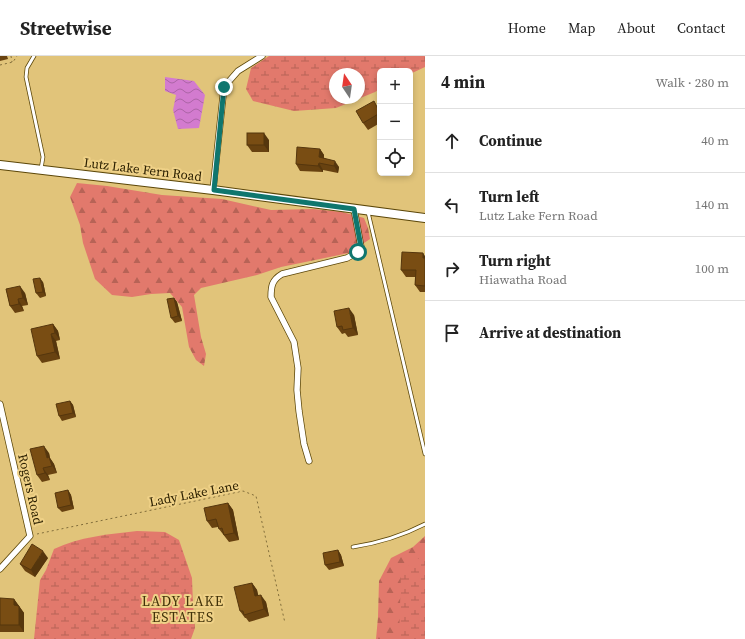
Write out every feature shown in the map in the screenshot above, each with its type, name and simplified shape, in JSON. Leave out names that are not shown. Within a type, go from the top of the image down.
[{"type":"main road","name":"Lutz Lake Fern Road","points":[[0,165],[214,190],[425,218]]},
{"type":"street","points":[[214,190],[224,87],[238,71],[262,56]]},
{"type":"street","points":[[309,461],[304,444],[299,411],[297,390],[298,368],[294,342],[271,297],[272,283],[282,274],[347,258],[358,252],[361,247],[354,209]]},
{"type":"street","name":"Rogers Road","points":[[0,404],[30,536],[0,569]]},
{"type":"lane","points":[[34,56],[27,68],[26,77],[43,157],[41,169]]},
{"type":"lane","points":[[368,210],[425,454]]},
{"type":"lane","points":[[353,547],[383,541],[409,532],[425,524]]},
{"type":"path","points":[[11,56],[12,62]]},
{"type":"path","points":[[0,65],[12,62],[17,56]]},
{"type":"path","name":"Lady Lake Lane","points":[[30,536],[243,491],[256,496],[285,623]]},
{"type":"green space","points":[[269,56],[425,56],[425,67],[413,73],[413,68],[377,68],[377,91],[365,96],[365,68],[329,68],[329,104],[346,104],[336,108],[294,111],[253,101],[246,89],[251,68]]},
{"type":"green space","points":[[77,183],[107,186],[162,195],[222,199],[271,210],[313,209],[342,212],[364,218],[370,239],[349,253],[281,267],[257,275],[201,288],[194,295],[201,337],[206,354],[204,366],[196,360],[189,347],[182,307],[170,293],[132,297],[112,295],[95,279],[83,243],[80,225],[70,197]]},
{"type":"green space","points":[[137,531],[165,532],[179,540],[192,578],[195,628],[191,639],[34,639],[40,580],[46,570],[54,549],[84,539]]},
{"type":"green space","points":[[425,536],[425,639],[376,639],[379,581],[391,558],[413,547]]},
{"type":"green space","points":[[425,553],[425,639],[399,639],[401,572]]},
{"type":"water","points":[[165,77],[194,81],[205,95],[199,128],[178,129],[173,110],[176,95],[165,91]]},
{"type":"building","points":[[374,101],[377,107],[377,115],[363,123],[356,111]]},
{"type":"building","points":[[247,133],[264,133],[264,145],[247,145]]},
{"type":"building","points":[[297,147],[320,149],[319,157],[335,161],[334,166],[319,163],[318,166],[296,164]]},
{"type":"building","points":[[402,252],[423,253],[423,258],[425,258],[425,286],[415,285],[416,270],[401,270]]},
{"type":"building","points":[[40,278],[43,292],[36,293],[33,279]]},
{"type":"building","points":[[20,286],[23,298],[18,299],[19,304],[10,306],[6,289]]},
{"type":"building","points":[[174,298],[178,316],[171,318],[167,299]]},
{"type":"building","points":[[349,308],[353,328],[343,330],[342,326],[337,327],[334,311]]},
{"type":"building","points":[[53,324],[55,333],[51,334],[55,352],[37,356],[31,329]]},
{"type":"building","points":[[70,401],[73,413],[59,416],[56,404]]},
{"type":"building","points":[[44,446],[47,458],[49,457],[52,466],[43,468],[45,473],[37,475],[30,449]]},
{"type":"building","points":[[68,490],[71,505],[58,508],[55,493]]},
{"type":"building","points":[[228,503],[234,533],[224,535],[222,528],[219,529],[216,519],[207,521],[204,508]]},
{"type":"building","points":[[32,544],[43,551],[31,570],[20,564]]},
{"type":"building","points":[[338,550],[340,562],[325,565],[323,553]]},
{"type":"building","points":[[252,583],[255,596],[261,595],[264,609],[244,615],[243,611],[240,611],[234,587]]},
{"type":"building","points":[[0,598],[14,599],[14,605],[19,606],[19,625],[0,625]]},
{"type":"district","name":"LADY LAKE ESTATES","points":[[183,610]]},
{"type":"route","points":[[224,87],[214,190],[354,209],[361,247],[358,252]]}]
